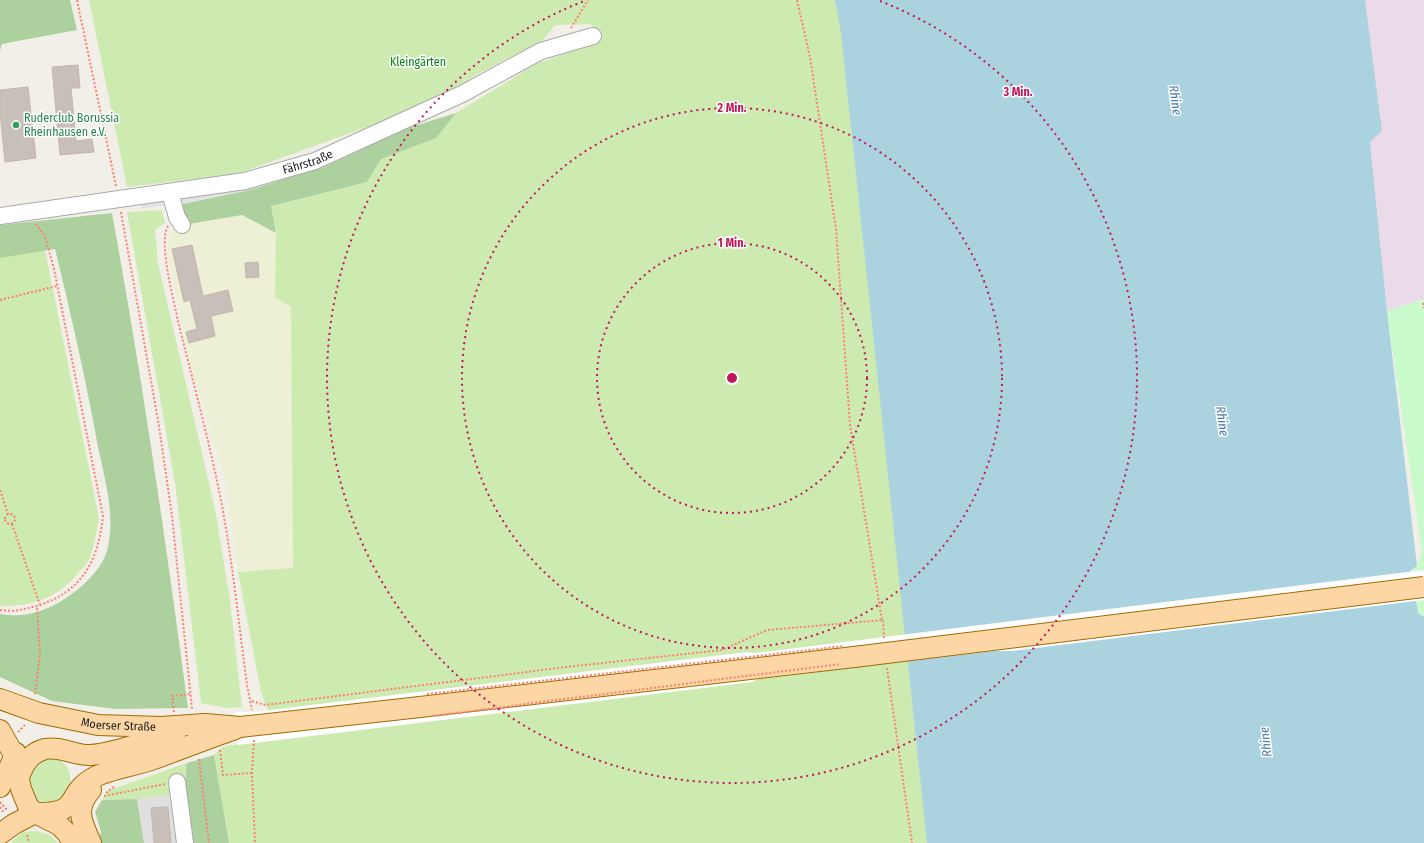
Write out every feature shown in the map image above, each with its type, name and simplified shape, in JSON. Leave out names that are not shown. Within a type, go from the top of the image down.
[{"type":"main road","points":[[19,777],[25,762],[32,754],[45,749],[60,749],[89,755],[107,752],[171,735],[854,657],[1424,587]]},
{"type":"main road","name":"Moerser Straße","points":[[0,699],[34,705],[62,719],[98,725],[161,727],[205,724],[249,726]]},
{"type":"main road","points":[[0,834],[14,824],[35,813],[53,813],[64,810],[71,804],[80,789],[93,778],[151,760],[249,726]]},
{"type":"main road","points":[[7,742],[26,744],[36,740],[59,737],[107,752]]},
{"type":"main road","points":[[7,742],[19,777],[24,799],[35,813],[59,825],[67,832],[73,843]]},
{"type":"main road","points":[[0,786],[7,742]]},
{"type":"main road","points":[[91,843],[80,818],[81,807],[85,796],[92,788],[122,768]]},
{"type":"lane","name":"Fährstraße","points":[[0,216],[170,193],[245,181],[315,161],[462,94],[541,51],[593,36]]},
{"type":"lane","points":[[170,193],[180,221]]},
{"type":"lane","points":[[177,782],[185,843]]},
{"type":"path","points":[[77,0],[119,200],[159,426],[172,516],[192,709]]},
{"type":"path","points":[[563,44],[576,16],[588,0]]},
{"type":"path","points":[[797,0],[810,56],[836,229],[850,425],[882,620],[884,644]]},
{"type":"path","points":[[0,610],[14,611],[39,606],[52,601],[84,576],[94,557],[100,537],[103,516],[46,236],[26,213]]},
{"type":"path","points":[[180,221],[171,220],[165,231],[163,245],[176,310],[208,440],[222,507],[247,685],[252,701],[249,726],[254,843]]},
{"type":"path","points":[[0,300],[57,286]]},
{"type":"path","points":[[1423,303],[1424,308]]},
{"type":"path","points":[[0,490],[8,514]]},
{"type":"path","points":[[8,514],[14,516],[15,519],[12,524]]},
{"type":"path","points":[[7,742],[28,723],[34,705],[40,654],[39,606],[12,524],[4,520],[8,514]]},
{"type":"path","points":[[252,701],[265,705],[558,668],[722,650],[767,630],[882,620]]},
{"type":"path","points":[[422,694],[848,645]]},
{"type":"path","points":[[886,660],[887,676],[912,843]]},
{"type":"path","points":[[426,717],[843,663]]},
{"type":"path","points":[[175,718],[172,696],[191,694]]},
{"type":"path","points":[[220,746],[223,775],[252,773]]},
{"type":"path","points":[[198,756],[209,843]]},
{"type":"path","points":[[100,797],[177,782]]},
{"type":"path","points":[[26,834],[29,843]]},
{"type":"shaded area","points":[[1365,0],[1424,0],[1424,299],[1387,311],[1370,142],[1374,138]]},
{"type":"shaded area","points":[[271,179],[272,183],[249,190],[178,205],[176,198]]},
{"type":"shaded area","points":[[164,199],[165,205],[141,209],[140,203]]},
{"type":"shaded area","points":[[184,793],[190,843],[144,843],[137,799]]},
{"type":"green space","points":[[0,0],[70,0],[77,30],[2,44],[0,51]]},
{"type":"green space","name":"Kleingärten","points":[[89,0],[847,0],[937,843],[229,843],[214,755],[222,747],[278,737],[261,692],[238,572],[293,568],[291,307],[275,297],[276,233],[271,206],[367,182],[381,159],[435,138],[456,113],[536,64],[601,40],[591,24],[555,25],[543,40],[474,76],[454,89],[395,117],[237,174],[127,187]]},
{"type":"green space","points":[[456,113],[436,138],[381,159],[367,182],[271,206],[276,233],[242,215],[189,224],[178,205],[249,190],[324,167],[408,128]]},
{"type":"green space","points":[[162,210],[165,223],[155,230],[158,263],[215,509],[230,600],[242,707],[225,708],[201,703],[175,483],[127,212]]},
{"type":"green space","points":[[112,213],[153,460],[188,708],[115,709],[52,701],[0,677],[0,614],[17,615],[33,613],[48,608],[76,591],[89,579],[100,566],[107,551],[110,512],[106,485],[78,347],[55,249],[0,258],[0,225]]},
{"type":"green space","points":[[242,215],[276,233],[275,297],[291,307],[293,568],[238,572],[225,480],[189,360],[167,250],[170,231],[199,221]]},
{"type":"green space","points":[[45,250],[99,518],[89,560],[71,581],[54,594],[44,599],[23,605],[0,606],[0,258]]},
{"type":"green space","points":[[1424,299],[1424,617],[1418,613],[1411,570],[1417,566],[1422,552],[1387,311]]},
{"type":"green space","points":[[214,755],[229,843],[190,843],[184,793],[187,763]]},
{"type":"green space","points":[[47,759],[62,762],[67,766],[70,784],[68,799],[43,805],[33,793],[30,780],[31,774],[35,768]]},
{"type":"green space","points":[[187,763],[184,793],[137,799],[102,800],[107,791]]},
{"type":"green space","points":[[137,799],[144,843],[98,843],[101,832],[95,812],[102,800]]},
{"type":"green space","points":[[37,831],[50,835],[58,843],[10,843],[23,832]]},
{"type":"water","name":"Rhine","points":[[835,0],[1365,0],[1382,131],[1370,142],[1387,311],[1417,566],[1411,570],[1418,613],[1424,617],[1424,843],[927,843],[841,33]]},
{"type":"pier","points":[[1424,570],[1424,600],[1011,651],[994,651],[759,679],[752,682],[238,745],[235,712],[253,712],[747,652],[755,653]]},
{"type":"building","points":[[78,65],[80,88],[71,88],[76,141],[92,139],[94,152],[60,155],[52,67]]},
{"type":"building","points":[[28,87],[36,158],[5,162],[0,113],[0,90]]},
{"type":"building","points":[[192,245],[203,296],[228,290],[233,311],[211,316],[215,336],[189,343],[186,332],[197,329],[190,300],[184,302],[172,249]]},
{"type":"building","points":[[258,262],[259,277],[246,278],[245,263]]},
{"type":"building","points":[[168,807],[171,843],[154,843],[151,808]]},
{"type":"place","name":"Ruderclub Borussia Rheinhausen e.V.","points":[[16,125]]}]
